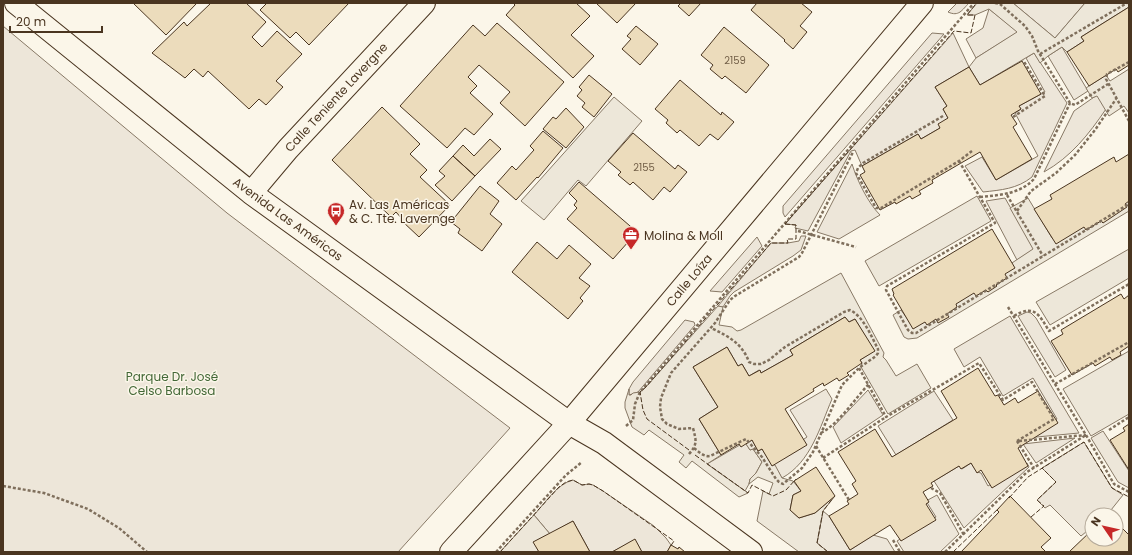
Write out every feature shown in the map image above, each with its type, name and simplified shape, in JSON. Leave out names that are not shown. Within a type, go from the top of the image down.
[{"type":"street","name":"Avenida Las Américas","points":[[16,3],[250,192],[569,423],[604,443],[751,552]]},
{"type":"street","name":"Calle Teniente Lavergne","points":[[250,192],[293,143],[424,3]]},
{"type":"street","name":"Calle Loíza","points":[[451,552],[569,423],[922,3]]},
{"type":"path","points":[[496,552],[566,475],[633,420],[635,404],[640,392],[974,3]]},
{"type":"path","points":[[995,3],[1000,4],[1025,26],[1070,103],[1075,105],[1108,84]]},
{"type":"path","points":[[1040,54],[1127,3]]},
{"type":"path","points":[[1013,117],[1044,96],[1023,60]]},
{"type":"path","points":[[1129,62],[1107,74],[1106,79],[1129,121]]},
{"type":"path","points":[[1017,211],[1031,191],[1056,173],[1075,155],[1095,130],[1116,99]]},
{"type":"path","points":[[980,197],[1007,194],[1028,186],[1034,179],[1070,103]]},
{"type":"path","points":[[944,116],[863,163],[858,168],[856,173],[876,208],[881,208],[959,161],[972,151]]},
{"type":"path","points":[[689,454],[694,448],[696,442],[693,428],[678,429],[667,424],[662,419],[660,407],[661,398],[671,373],[711,328],[730,300],[799,257],[805,249],[853,152]]},
{"type":"path","points":[[959,161],[995,223],[887,286],[886,290],[908,330],[912,333],[916,333],[1129,204]]},
{"type":"path","points":[[1007,194],[1043,256]]},
{"type":"path","points":[[798,232],[856,247]]},
{"type":"path","points":[[1014,316],[1026,310],[1030,310],[1041,318],[1049,331],[1129,284]]},
{"type":"path","points":[[1008,307],[1114,484],[1129,492]]},
{"type":"path","points":[[694,448],[707,457],[746,439],[762,457],[776,479],[783,484],[802,468],[816,446],[842,385],[859,368],[878,353],[878,349],[861,318],[857,313],[850,310],[844,312],[785,347],[769,360],[761,364],[749,362],[743,349],[730,338],[711,328]]},
{"type":"path","points":[[1054,384],[1129,342]]},
{"type":"path","points":[[823,458],[886,417],[979,363],[1003,400],[1032,382],[1054,419],[1017,441]]},
{"type":"path","points":[[859,368],[886,417]]},
{"type":"path","points":[[820,434],[834,423],[869,384]]},
{"type":"path","points":[[1108,430],[1129,417]]},
{"type":"path","points":[[1017,441],[1086,435]]},
{"type":"path","points":[[945,552],[1027,472],[1086,435]]},
{"type":"path","points":[[1017,441],[1034,468]]},
{"type":"path","points":[[816,446],[849,500]]},
{"type":"path","points":[[3,486],[44,493],[88,509],[119,528],[147,552]]},
{"type":"path","points":[[931,488],[940,492],[964,535]]},
{"type":"path","points":[[892,540],[900,552]]},
{"type":"green space","points":[[957,3],[969,3],[958,13],[955,14],[948,12]]},
{"type":"green space","points":[[1013,3],[1085,3],[1055,38]]},
{"type":"green space","points":[[989,9],[1018,32],[976,58],[966,39],[983,28]]},
{"type":"green space","name":"Parque Dr. José Celso Barbosa","points":[[3,26],[227,213],[510,428],[398,552],[3,552]]},
{"type":"green space","points":[[932,33],[944,34],[785,217],[783,213],[783,206]]},
{"type":"green space","points":[[953,33],[969,67],[935,87],[947,106],[943,109],[948,118],[940,128],[921,139],[918,134],[862,166],[855,150],[851,151],[808,231],[795,228],[796,225],[785,224]]},
{"type":"green space","points":[[1062,47],[1088,91],[1074,100],[1048,56]]},
{"type":"green space","points":[[1034,53],[1067,103],[1032,177],[1021,184],[1002,190],[983,192],[965,166],[982,157],[996,180],[1038,156],[1015,113],[1021,109],[1019,106],[1045,92],[1026,58]]},
{"type":"green space","points":[[1097,95],[1106,109],[1079,144],[1063,159],[1044,172],[1074,111]]},
{"type":"green space","points":[[852,164],[863,191],[880,215],[839,239],[817,232]]},
{"type":"green space","points":[[1005,198],[1034,249],[1017,260],[986,201]]},
{"type":"green space","points":[[801,236],[806,236],[801,250],[734,292],[723,307],[718,306],[771,243],[788,243],[799,241]]},
{"type":"green space","points":[[757,237],[762,246],[722,292],[710,291]]},
{"type":"green space","points":[[1027,312],[1031,313],[1036,318],[1066,370],[1055,377],[1018,316]]},
{"type":"green space","points":[[1010,316],[1079,433],[1026,438],[1057,419],[1033,378],[1003,396],[980,357],[964,367],[954,349]]},
{"type":"green space","points":[[685,320],[694,322],[695,325],[638,392],[629,395],[629,389],[633,382]]},
{"type":"green space","points":[[826,389],[832,399],[819,432],[800,463],[782,478],[772,461],[807,437],[790,410]]},
{"type":"green space","points":[[868,390],[883,415],[841,443],[833,427]]},
{"type":"green space","points":[[934,391],[953,420],[896,455],[878,426]]},
{"type":"green space","points":[[1103,431],[1129,471],[1129,488],[1118,482],[1091,438]]},
{"type":"green space","points":[[1075,438],[1036,463],[1023,444]]},
{"type":"green space","points":[[745,442],[750,450],[753,449],[762,462],[756,473],[750,479],[745,491],[707,464]]},
{"type":"green space","points":[[1084,442],[1112,488],[1123,495],[1113,507],[1084,507],[1084,534],[1081,536],[1050,505],[1045,508],[1037,500],[1056,482],[1042,468]]},
{"type":"green space","points":[[971,463],[977,472],[981,473],[988,486],[1027,463],[1029,467],[964,528],[934,481],[959,466],[962,469]]},
{"type":"green space","points":[[573,480],[582,485],[593,485],[654,526],[671,545],[667,552],[642,552],[635,540],[612,552],[590,552],[573,521],[550,534],[534,515],[562,485]]},
{"type":"green space","points":[[937,495],[959,534],[940,552],[904,552],[897,541],[936,517],[926,501]]},
{"type":"green space","points":[[823,511],[829,516],[850,550],[873,535],[887,539],[895,552],[828,552],[817,543]]},
{"type":"shaded area","points":[[977,3],[1013,3],[1055,38],[1085,3],[1129,3],[1129,7],[1081,37],[1084,41],[1067,52],[1062,47],[1040,63],[1034,53],[980,85],[969,67],[976,58],[1017,32],[989,9],[975,15],[967,15]]},
{"type":"shaded area","points":[[1129,69],[1129,113],[1124,106],[1109,116],[1097,96],[1092,98],[1086,88],[1106,75],[1110,81]]},
{"type":"shaded area","points":[[614,97],[642,121],[586,186],[578,180],[544,220],[521,201]]},
{"type":"shaded area","points":[[977,196],[991,221],[879,286],[865,261]]},
{"type":"shaded area","points":[[1129,197],[1129,211],[917,338],[908,339],[904,337],[893,315],[901,310],[914,328],[1033,249],[1010,208],[1028,198],[1052,238],[1067,233]]},
{"type":"shaded area","points":[[1129,249],[1129,278],[1050,325],[1036,302]]},
{"type":"shaded area","points":[[841,273],[884,353],[883,357],[896,376],[917,364],[931,388],[888,414],[861,367],[862,363],[860,360],[874,351],[855,319],[849,322],[845,317],[790,350],[793,355],[761,373],[759,370],[749,376],[742,364],[738,366],[727,347],[693,367],[718,407],[699,419],[721,455],[707,464],[748,493],[739,497],[692,461],[686,468],[679,462],[684,455],[649,430],[644,435],[632,427],[625,408],[625,402],[629,389],[629,395],[631,395],[633,393],[640,392],[646,387],[718,306],[723,307],[719,325],[732,327],[737,331],[741,330]]},
{"type":"shaded area","points":[[1129,351],[1129,414],[1091,436],[1063,389]]},
{"type":"shaded area","points":[[752,440],[758,451],[762,449],[772,465],[775,465],[782,478],[793,481],[801,491],[793,495],[790,510],[799,518],[815,513],[835,496],[823,511],[817,543],[828,552],[799,552],[757,521],[763,491],[769,494],[773,483],[758,477],[749,484],[750,479],[756,473],[762,462],[753,449],[750,450],[746,444]]},
{"type":"shaded area","points":[[534,515],[550,534],[534,542],[539,552],[500,552]]},
{"type":"building","points":[[133,3],[197,3],[166,35]]},
{"type":"building","points":[[211,3],[246,3],[266,22],[252,37],[262,47],[277,31],[302,54],[276,81],[283,87],[266,105],[259,99],[249,109],[208,71],[203,77],[194,69],[185,78],[152,53],[184,22],[187,26]]},
{"type":"building","points":[[267,3],[349,3],[309,45],[296,32],[290,38],[260,10]]},
{"type":"building","points":[[513,3],[576,3],[590,16],[571,35],[594,56],[573,78],[506,15],[515,5]]},
{"type":"building","points":[[596,3],[636,3],[617,23]]},
{"type":"building","points":[[681,3],[701,3],[689,16],[678,6]]},
{"type":"building","points":[[757,3],[801,3],[812,12],[800,26],[807,32],[793,49],[751,10]]},
{"type":"building","points":[[1129,7],[1129,65],[1118,72],[1116,69],[1089,86],[1067,52],[1084,41],[1081,37]]},
{"type":"building","points":[[497,23],[564,82],[525,126],[500,103],[510,92],[479,65],[468,77],[477,86],[470,93],[493,114],[474,135],[465,128],[447,148],[400,106],[473,25],[485,36]]},
{"type":"building","points":[[636,26],[658,44],[640,65],[622,49],[631,39],[627,36]]},
{"type":"building","points":[[724,27],[769,65],[746,93],[725,76],[722,79],[710,69],[713,65],[701,55]]},
{"type":"building","points":[[1022,61],[1041,94],[1019,106],[1021,109],[1011,115],[1017,124],[1013,127],[1032,159],[996,180],[980,152],[932,180],[933,183],[919,191],[921,194],[912,199],[910,196],[896,204],[895,202],[880,210],[860,175],[865,172],[862,166],[918,134],[921,139],[940,128],[938,124],[948,118],[943,109],[947,106],[935,87],[969,67],[980,85]]},
{"type":"building","points":[[589,75],[612,94],[594,117],[582,107],[585,103],[577,96],[582,90],[579,87]]},
{"type":"building","points":[[680,80],[721,115],[722,112],[734,122],[718,140],[710,134],[699,146],[680,130],[677,133],[666,123],[668,120],[655,109]]},
{"type":"building","points":[[382,107],[420,144],[410,154],[427,170],[420,177],[450,205],[419,237],[402,221],[403,220],[396,212],[391,217],[332,160]]},
{"type":"building","points":[[566,108],[584,127],[566,148],[543,129],[553,117],[556,119]]},
{"type":"building","points":[[543,131],[563,148],[538,178],[537,177],[516,200],[497,183],[512,166],[516,170],[534,150],[530,146]]},
{"type":"building","points":[[633,133],[675,169],[678,165],[687,172],[670,192],[664,187],[653,200],[633,182],[630,185],[618,175],[621,172],[608,161]]},
{"type":"building","points":[[490,139],[501,149],[475,176],[453,156],[463,145],[474,156]]},
{"type":"building","points":[[1129,154],[1129,201],[1125,204],[1127,207],[1103,223],[1101,221],[1086,230],[1084,227],[1056,244],[1034,209],[1052,199],[1050,195],[1114,157],[1116,162]]},
{"type":"building","points":[[453,156],[475,176],[452,201],[435,185],[445,176],[439,171]]},
{"type":"building","points":[[579,182],[637,232],[613,259],[567,219],[577,208],[574,205],[577,201],[569,193]]},
{"type":"building","points":[[480,186],[499,201],[490,214],[502,224],[482,251],[458,233],[460,229],[451,222]]},
{"type":"building","points":[[992,229],[1015,268],[1005,274],[1007,278],[988,292],[986,290],[976,296],[974,293],[956,304],[957,307],[947,314],[949,317],[938,323],[936,319],[927,325],[925,322],[913,329],[893,295],[892,289]]},
{"type":"building","points":[[537,242],[557,259],[569,245],[591,264],[579,278],[590,286],[580,298],[583,301],[568,319],[512,272]]},
{"type":"building","points":[[1121,294],[1124,299],[1129,295],[1129,346],[1120,352],[1121,355],[1112,360],[1110,357],[1095,366],[1093,363],[1072,375],[1051,341],[1063,334],[1061,330]]},
{"type":"building","points":[[845,317],[849,322],[855,319],[875,351],[860,360],[862,363],[847,373],[849,375],[839,381],[837,378],[824,386],[823,383],[813,389],[814,391],[785,409],[807,445],[772,466],[762,449],[758,451],[752,440],[741,447],[739,444],[721,455],[699,419],[718,407],[693,367],[727,347],[738,366],[742,364],[749,376],[760,370],[761,373],[793,355],[790,350]]},
{"type":"building","points":[[978,368],[995,396],[998,395],[1004,405],[1015,398],[1018,403],[1038,391],[1058,423],[1018,448],[1028,466],[992,488],[981,470],[977,473],[971,463],[961,469],[959,466],[931,483],[933,486],[923,492],[929,502],[926,504],[936,520],[901,541],[890,525],[850,550],[829,516],[849,504],[847,501],[858,494],[852,484],[856,481],[838,452],[875,429],[892,457],[957,418],[941,391]]},
{"type":"building","points":[[1129,424],[1129,470],[1110,440],[1125,431],[1123,428]]},
{"type":"building","points":[[816,467],[835,496],[815,513],[799,518],[790,510],[793,495],[801,491],[794,481]]},
{"type":"building","points":[[1010,496],[1051,538],[1041,547],[1046,552],[961,552],[999,512],[997,510]]},
{"type":"building","points":[[573,521],[590,552],[539,552],[533,542]]},
{"type":"building","points":[[1124,530],[1129,535],[1129,552],[1069,552],[1084,538],[1084,547],[1124,547]]},
{"type":"building","points":[[635,539],[642,552],[612,552]]},
{"type":"building","points":[[671,545],[678,549],[679,547],[685,552],[667,552]]},
{"type":"fence","points":[[785,224],[954,31],[971,33],[975,15],[967,15],[975,5]]},
{"type":"fence","points":[[689,450],[647,419],[643,410],[640,392],[646,387],[771,243],[788,243],[787,239],[796,239],[796,225],[785,224]]},
{"type":"fence","points":[[1009,498],[1028,477],[1084,442],[1112,488],[1129,497]]},
{"type":"fence","points":[[695,455],[748,493],[752,485],[773,496],[786,490],[796,479]]},
{"type":"fence","points":[[1031,517],[1044,506],[1037,500],[1056,482],[1042,468]]},
{"type":"fence","points":[[500,552],[559,487],[566,482],[573,480],[582,485],[593,485],[603,491],[674,541],[670,547]]},
{"type":"fence","points":[[828,552],[817,543],[823,511],[833,498]]},
{"type":"fence","points":[[953,552],[999,508]]},
{"type":"place","name":"Av. Las Américas & C. Tte. Lavernge","points":[[336,226]]},
{"type":"place","name":"Molina & Moll","points":[[631,250]]}]
